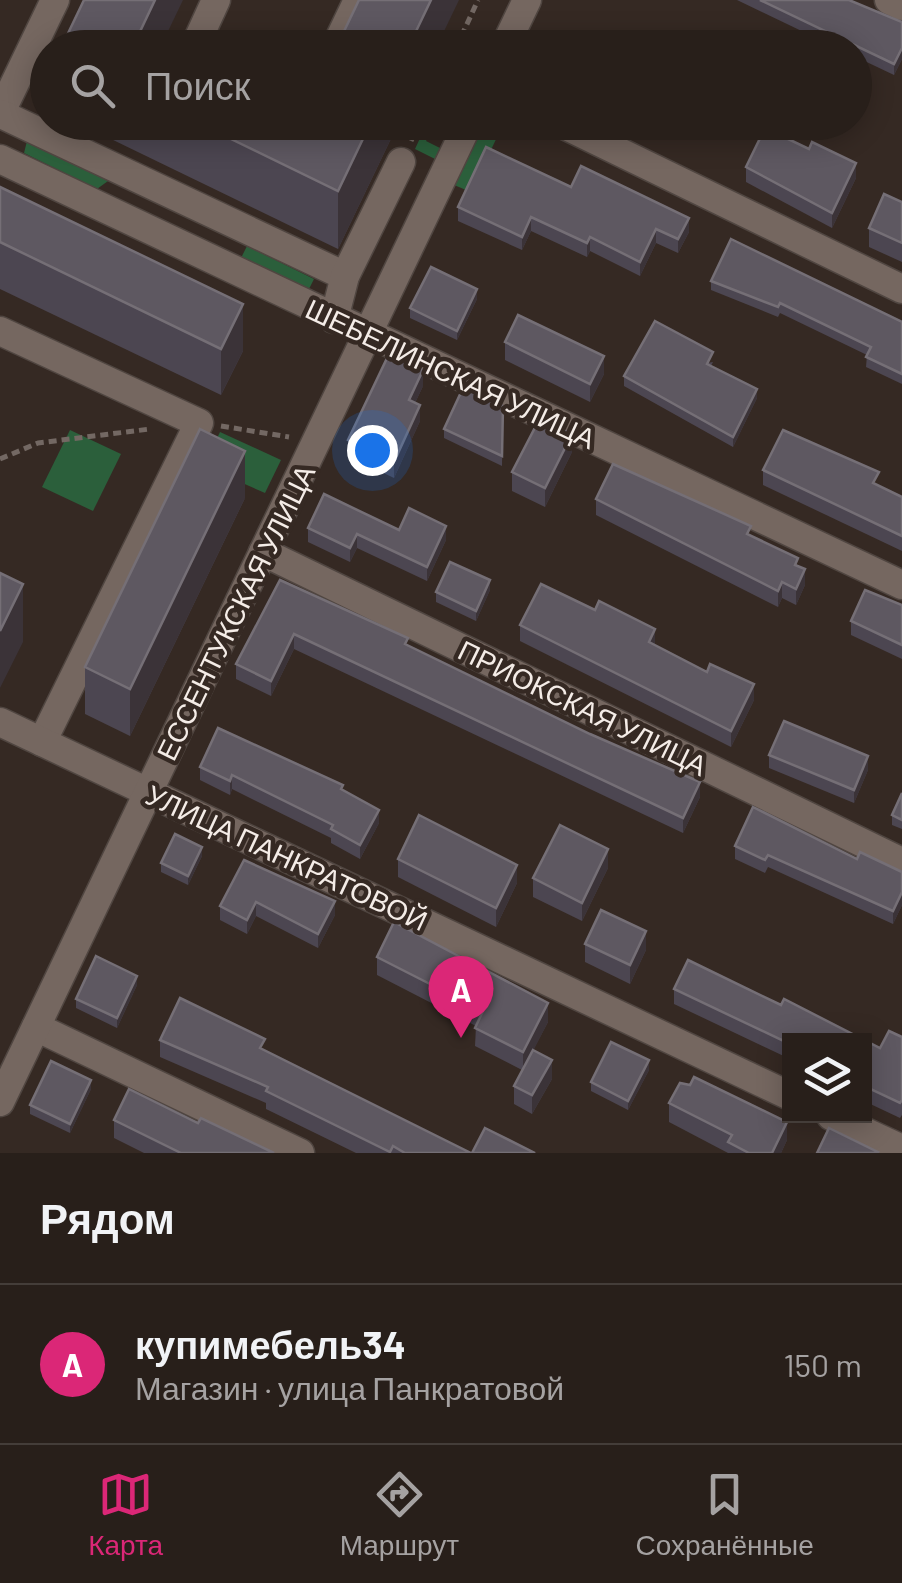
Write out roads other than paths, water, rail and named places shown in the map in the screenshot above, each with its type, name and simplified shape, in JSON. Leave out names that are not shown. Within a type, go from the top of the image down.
[{"type":"street","points":[[41,30],[55,0]]},
{"type":"street","points":[[202,30],[216,0]]},
{"type":"street","points":[[343,30],[358,0]]},
{"type":"street","points":[[513,30],[527,0]]},
{"type":"street","points":[[889,0],[902,6]]},
{"type":"street","points":[[30,52],[0,114],[30,125]]},
{"type":"street","points":[[70,140],[135,164],[345,276]]},
{"type":"street","name":"ЕССЕНТУКСКАЯ УЛИЦА","points":[[0,1102],[460,140]]},
{"type":"street","points":[[595,140],[902,289]]},
{"type":"street","points":[[334,319],[345,276],[392,158],[441,181]]},
{"type":"street","name":"ШЕБЕЛИНСКАЯ УЛИЦА","points":[[0,159],[902,585]]},
{"type":"street","points":[[110,212],[135,164]]},
{"type":"street","points":[[0,332],[198,423],[42,742]]},
{"type":"street","name":"ПРИОКСКАЯ УЛИЦА","points":[[264,552],[902,862]]},
{"type":"street","name":"УЛИЦА ПАНКРАТОВОЙ","points":[[0,722],[782,1092]]},
{"type":"street","points":[[36,1028],[300,1153]]},
{"type":"street","points":[[846,1123],[902,1150]]},
{"type":"place","name":"купимебель34","points":[[461,1038]]}]
